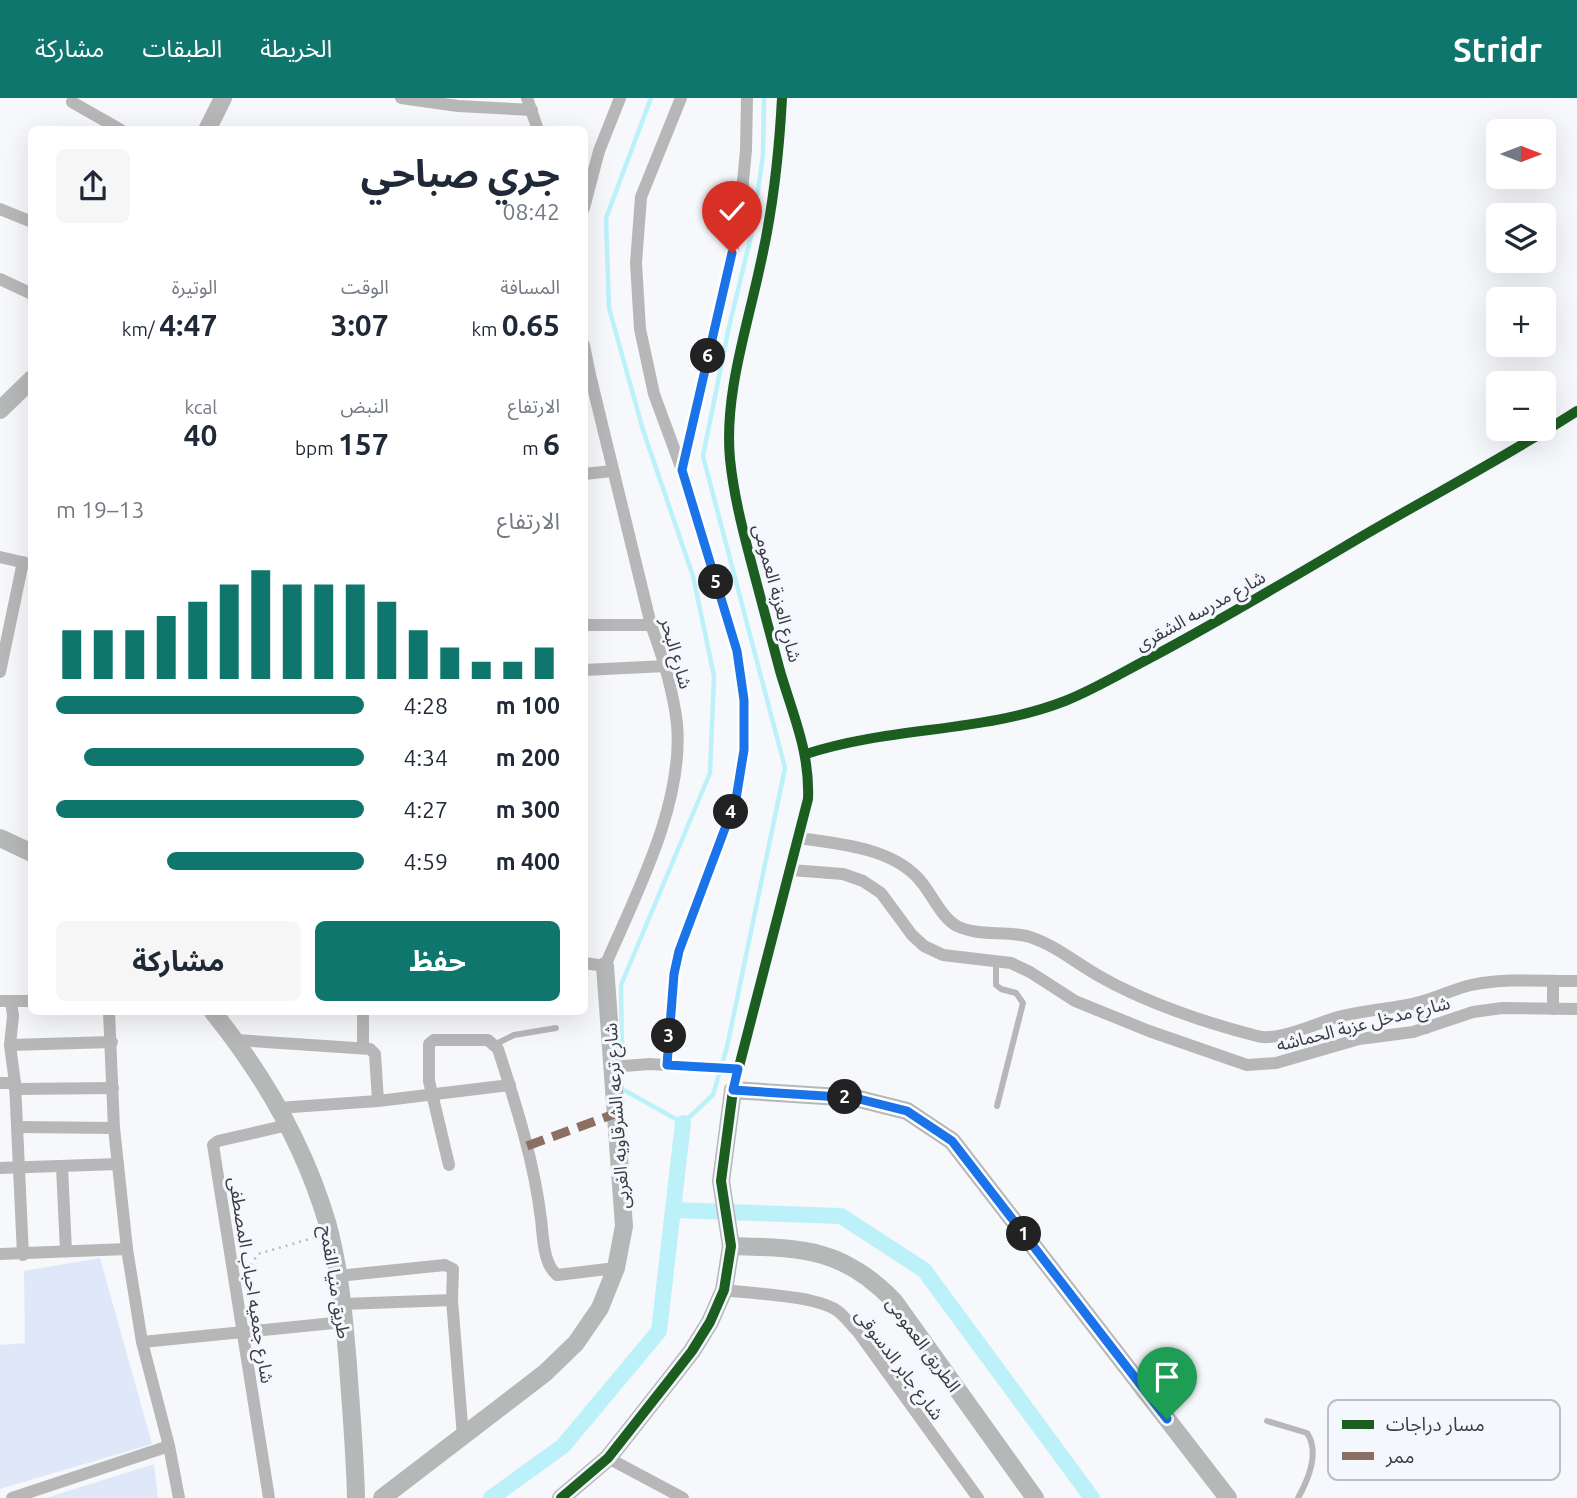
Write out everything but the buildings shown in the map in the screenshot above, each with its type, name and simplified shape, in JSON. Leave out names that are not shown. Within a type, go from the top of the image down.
[{"type":"street","points":[[209,126],[223,98]]},
{"type":"street","points":[[401,98],[458,106],[530,104],[537,126]]},
{"type":"street","points":[[588,193],[599,151],[620,98]]},
{"type":"street","points":[[667,1065],[674,974],[679,951],[736,799],[744,750],[744,700],[737,651],[682,470],[654,394],[640,329],[636,263],[641,197],[681,98]]},
{"type":"street","points":[[682,470],[732,253],[745,163],[747,98]]},
{"type":"street","name":"شارع العزبة العمومى","points":[[733,1090],[736,1069],[808,799],[806,754],[780,670],[738,513],[730,456],[729,426],[743,333],[773,201],[782,98]]},
{"type":"street","points":[[72,102],[114,126]]},
{"type":"street","points":[[0,209],[28,220]]},
{"type":"street","points":[[0,279],[28,292]]},
{"type":"street","name":"شارع البحر","points":[[588,379],[651,625],[666,666],[677,726],[674,787],[656,846],[606,966]]},
{"type":"street","points":[[4,401],[28,382]]},
{"type":"street","name":"شارع مدرسه الشقرى","points":[[806,754],[865,738],[1026,714],[1066,701],[1231,615],[1423,500],[1497,461],[1577,411]]},
{"type":"street","points":[[588,474],[612,471]]},
{"type":"street","points":[[0,557],[27,563],[0,672]]},
{"type":"street","points":[[588,625],[651,625]]},
{"type":"street","points":[[588,670],[666,666]]},
{"type":"street","points":[[0,838],[28,851]]},
{"type":"street","name":"شارع مدخل عزبة الحماشه","points":[[799,838],[858,847],[888,858],[916,876],[950,921],[962,929],[1031,937],[1057,949],[1101,977],[1169,1008],[1258,1037],[1274,1037],[1360,1011],[1418,1004],[1470,985],[1507,981],[1553,985],[1577,981]]},
{"type":"street","name":"شارع مدخل عزبة الحماشه","points":[[791,870],[843,874],[863,881],[881,893],[912,935],[924,946],[943,955],[1011,963],[1075,1001],[1149,1031],[1247,1065],[1276,1063],[1360,1039],[1413,1032],[1425,1025],[1473,1012],[1503,1008],[1577,1009]]},
{"type":"street","points":[[588,964],[606,966]]},
{"type":"street","name":"شارع ترعه الشرقاويه الغربى","points":[[382,1498],[545,1373],[576,1343],[600,1308],[616,1268],[624,1226],[606,966]]},
{"type":"street","points":[[1553,985],[1553,1007]]},
{"type":"street","points":[[23,1255],[15,1086],[10,1045],[13,1016],[5,1001],[28,1001]]},
{"type":"street","points":[[1418,1004],[1425,1025]]},
{"type":"street","points":[[108,1015],[112,1042],[114,1128],[127,1249],[142,1342],[169,1447],[178,1498]]},
{"type":"street","name":"طريق منيا القمح","points":[[215,1015],[236,1040],[288,1125],[309,1172],[329,1234],[344,1313],[355,1449],[356,1498]]},
{"type":"street","points":[[363,1015],[363,1047]]},
{"type":"street","points":[[449,1164],[428,1068],[430,1041],[482,1039],[494,1045],[510,1085],[527,1146],[540,1207],[545,1248],[553,1272],[557,1275],[616,1268]]},
{"type":"street","points":[[236,1040],[370,1049],[375,1054],[379,1101]]},
{"type":"street","points":[[10,1045],[112,1042]]},
{"type":"street","points":[[612,1067],[649,1064],[736,1069]]},
{"type":"street","points":[[0,1083],[15,1086],[113,1088]]},
{"type":"street","points":[[278,1108],[379,1101],[510,1085]]},
{"type":"street","points":[[561,1498],[608,1458],[692,1351],[710,1322],[724,1290],[730,1246],[721,1181],[733,1090],[855,1098],[907,1111],[952,1141],[1228,1498]]},
{"type":"street","name":"شارع جمعيه احباب المصطفى","points":[[269,1498],[213,1145],[218,1141],[288,1125]]},
{"type":"street","points":[[17,1127],[114,1128]]},
{"type":"street","points":[[0,1168],[118,1164]]},
{"type":"street","points":[[62,1167],[66,1251]]},
{"type":"street","name":"الطريق العمومى","points":[[730,1246],[811,1251],[836,1257],[877,1283],[894,1301],[1035,1498]]},
{"type":"street","points":[[0,1254],[127,1249]]},
{"type":"street","points":[[338,1276],[449,1265],[453,1269],[452,1300],[463,1437]]},
{"type":"street","name":"شارع جابر الدسوقى","points":[[724,1290],[804,1299],[825,1304],[839,1312],[858,1332],[978,1498]]},
{"type":"street","points":[[142,1342],[243,1332],[344,1313],[452,1300]]},
{"type":"street","points":[[12,1498],[169,1447]]},
{"type":"street","points":[[608,1458],[683,1498]]},
{"type":"lane","points":[[996,960],[996,985],[1016,993],[1023,1003],[997,1106]]},
{"type":"lane","points":[[494,1045],[514,1035],[556,1028]]},
{"type":"lane","points":[[1267,1421],[1307,1433],[1312,1442],[1313,1456],[1305,1484],[1297,1498]]},
{"type":"path","points":[[236,1289],[258,1254],[329,1234]]},
{"type":"shaded area","points":[[100,1258],[152,1444],[0,1489],[0,1345],[25,1343],[24,1271]]},
{"type":"shaded area","points":[[154,1464],[158,1498],[46,1498]]},
{"type":"waterway","points":[[622,1063],[621,985],[710,773],[714,676],[693,576],[643,430],[609,308],[606,218],[651,98]]},
{"type":"waterway","points":[[622,1086],[622,1089],[683,1123],[713,1095],[727,1047],[785,768],[703,456],[729,327],[752,232],[763,155],[764,98]]},
{"type":"waterway","points":[[491,1498],[563,1446],[659,1331],[683,1123]]},
{"type":"waterway","points":[[673,1210],[841,1216],[924,1270],[1092,1498]]},
{"type":"marked path","points":[[527,1146],[617,1113]]},
{"type":"cycle path","points":[[561,1498],[608,1458],[671,1378],[710,1322],[724,1290],[731,1246],[721,1181],[733,1090],[808,799],[803,749],[740,516],[732,474],[729,435],[733,386],[772,203],[782,98]]},
{"type":"cycle path","points":[[806,754],[871,738],[1002,719],[1065,701],[1224,618],[1577,411]]},
{"type":"route","points":[[732,253],[682,470],[737,651],[744,700],[744,750],[736,799],[679,951],[671,997],[667,1065],[738,1069],[733,1090],[855,1098],[907,1111],[952,1141],[1167,1419]]}]
